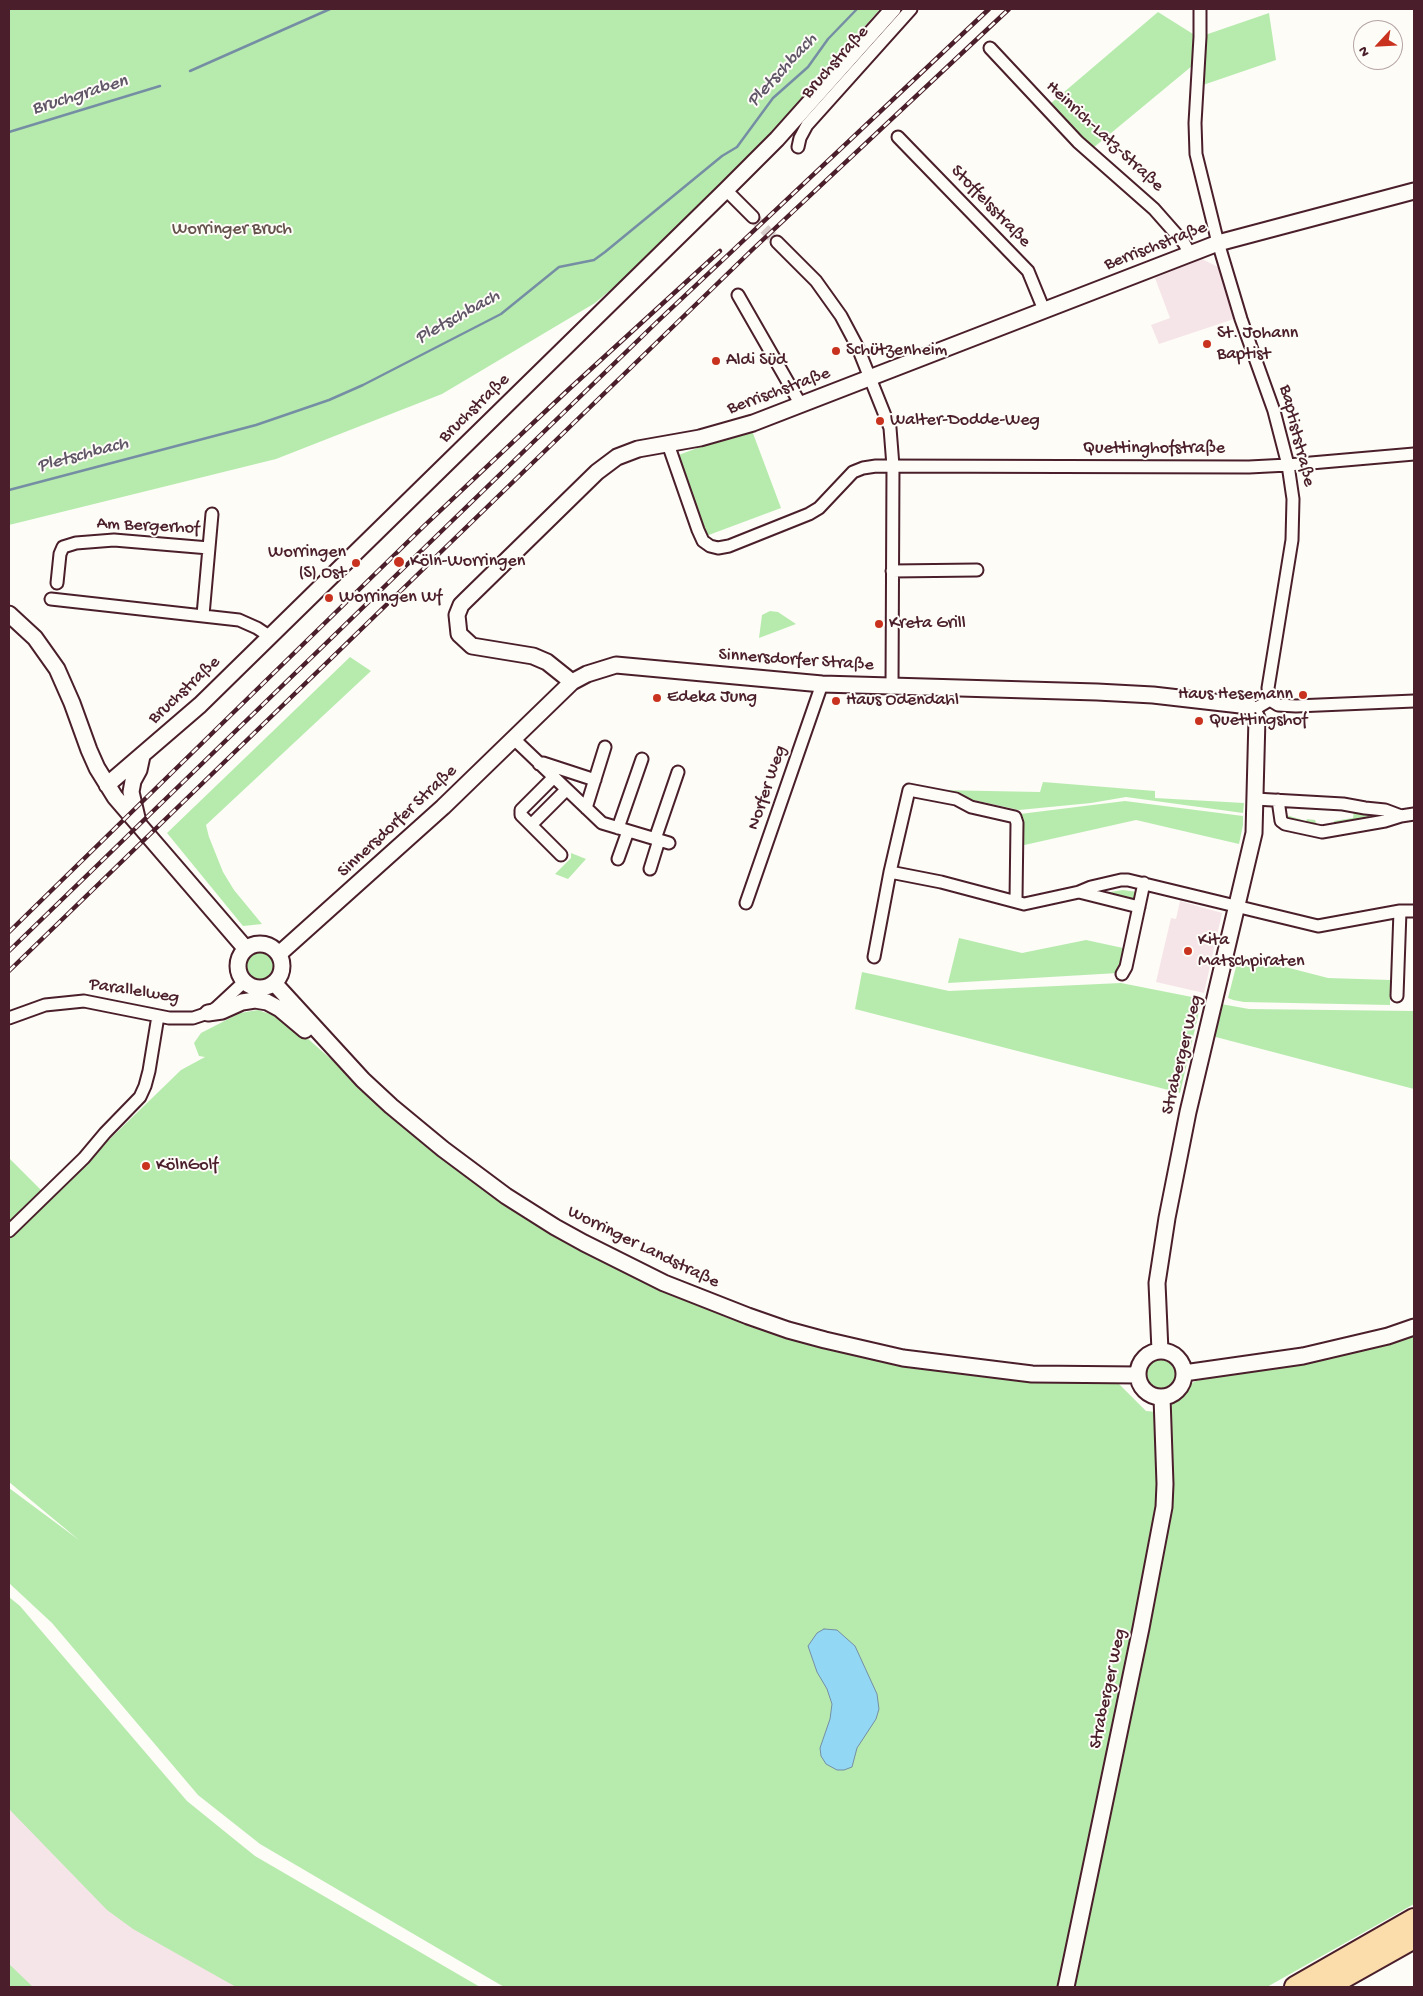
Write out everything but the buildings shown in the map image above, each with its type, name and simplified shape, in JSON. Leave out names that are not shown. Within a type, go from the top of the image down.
[{"type":"highway","points":[[1295,1987],[1414,1919]]},
{"type":"highway","points":[[1327,1987],[1414,1938]]},
{"type":"main road","name":"Bruchstraße","points":[[107,785],[200,705],[726,190],[777,139],[893,9]]},
{"type":"main road","name":"Berrischstraße","points":[[572,682],[547,662],[533,656],[472,646],[459,634],[456,621],[459,611],[466,600],[608,463],[617,457],[638,449],[700,438],[753,423],[1218,243],[1414,191]]},
{"type":"main road","points":[[9,614],[35,638],[57,669],[89,750],[107,785],[139,827],[246,949]]},
{"type":"main road","name":"Sinnersdorfer Straße","points":[[279,954],[444,807],[572,682],[587,674],[616,665],[822,684],[1062,690],[1134,694],[1240,704],[1254,710]]},
{"type":"main road","name":"Straberger Weg","points":[[1160,1351],[1157,1284],[1167,1218],[1188,1112],[1254,833],[1257,725],[1254,710]]},
{"type":"main road","points":[[139,827],[131,792],[142,756]]},
{"type":"main road","points":[[260,944],[274,949],[279,954],[282,970],[280,978],[275,984],[268,988],[259,989],[251,987],[244,982],[238,969],[238,962],[246,949],[260,944]]},
{"type":"main road","name":"Worringer Landstraße","points":[[275,984],[340,1056],[391,1106],[443,1149],[506,1196],[584,1243],[664,1283],[748,1316],[815,1338],[903,1358],[1032,1374],[1138,1375]]},
{"type":"main road","points":[[208,1013],[222,1011],[242,1002],[255,1000],[267,1002],[287,1014],[320,1045],[340,1056]]},
{"type":"main road","points":[[1184,1373],[1303,1356],[1388,1336],[1414,1327]]},
{"type":"main road","points":[[1160,1351],[1173,1355],[1179,1360],[1184,1373],[1180,1386],[1169,1395],[1162,1397],[1154,1396],[1146,1391],[1140,1384],[1138,1375],[1142,1361],[1153,1352],[1160,1351]]},
{"type":"main road","name":"Straberger Weg","points":[[1066,1987],[1143,1618],[1164,1507],[1162,1397]]},
{"type":"street","name":"Bruchstraße","points":[[798,148],[800,138],[807,125],[911,9]]},
{"type":"street","name":"Baptiststraße","points":[[1200,9],[1194,139],[1201,176],[1218,243],[1241,319],[1274,411],[1288,465],[1294,499],[1294,519],[1268,688],[1270,700]]},
{"type":"street","name":"Heinrich-Latz-Straße","points":[[990,48],[1078,142],[1154,209],[1184,242],[1190,254]]},
{"type":"street","name":"Stoffelsstraße","points":[[898,137],[1028,271],[1044,310]]},
{"type":"street","points":[[726,190],[752,217]]},
{"type":"street","points":[[777,242],[816,281],[842,316],[858,348],[890,428],[892,466],[892,687]]},
{"type":"street","points":[[738,295],[801,405]]},
{"type":"street","name":"Quettinghofstraße","points":[[668,444],[698,530],[703,540],[710,546],[718,548],[729,546],[809,514],[819,508],[853,472],[870,467],[1288,465],[1414,454]]},
{"type":"street","name":"Am Bergerhof","points":[[203,615],[212,514]]},
{"type":"street","name":"Am Bergerhof","points":[[57,583],[60,554],[63,547],[76,543],[114,540],[209,548]]},
{"type":"street","points":[[892,571],[978,570]]},
{"type":"street","points":[[51,599],[239,620],[269,636]]},
{"type":"street","name":"Norfer Weg","points":[[746,903],[822,684]]},
{"type":"street","points":[[1254,710],[1270,700],[1278,705],[1296,706],[1414,700]]},
{"type":"street","points":[[514,739],[602,823],[661,841]]},
{"type":"street","points":[[586,808],[605,747]]},
{"type":"street","points":[[618,858],[623,829],[642,759]]},
{"type":"street","points":[[539,764],[543,763],[595,780]]},
{"type":"street","points":[[650,869],[661,841],[678,772]]},
{"type":"street","points":[[553,778],[521,810],[521,815],[561,855]]},
{"type":"street","points":[[531,825],[566,790]]},
{"type":"street","points":[[874,957],[890,872],[909,790],[956,799],[972,807],[1015,817],[1017,823],[1016,900]]},
{"type":"street","points":[[1255,800],[1342,804],[1385,810],[1401,816]]},
{"type":"street","points":[[1278,800],[1279,816],[1285,824],[1322,832],[1414,814]]},
{"type":"street","points":[[890,872],[941,882],[1016,900],[1024,904],[1080,892],[1091,887],[1121,880],[1144,883],[1318,926],[1400,911],[1414,911]]},
{"type":"street","points":[[1122,974],[1126,968],[1144,883]]},
{"type":"street","points":[[1080,892],[1139,907]]},
{"type":"street","points":[[1397,996],[1400,911]]},
{"type":"street","name":"Parallelweg","points":[[9,1018],[45,1005],[84,1001],[158,1016],[193,1018],[208,1013],[224,1002],[244,982]]},
{"type":"street","points":[[9,1231],[84,1158],[140,1097],[149,1071],[158,1016]]},
{"type":"shaded area","points":[[1202,259],[1220,268],[1234,319],[1159,344],[1151,325],[1170,318],[1155,278]]},
{"type":"shaded area","name":"Kita Matschpiraten","points":[[1180,901],[1222,913],[1204,993],[1156,982],[1171,918],[1176,919]]},
{"type":"shaded area","points":[[9,1599],[187,1803],[257,1858],[477,1987],[9,1987]]},
{"type":"green space","name":"Worringer Bruch","points":[[9,9],[880,9],[741,167],[647,259],[595,303],[442,394],[276,459],[9,525]]},
{"type":"green space","points":[[1158,12],[1193,34],[1192,66],[1093,148],[1050,104]]},
{"type":"green space","points":[[1269,13],[1276,60],[1203,85],[1205,35]]},
{"type":"green space","points":[[751,428],[781,508],[706,536],[676,456]]},
{"type":"green space","points":[[770,611],[778,612],[796,624],[759,638],[762,615]]},
{"type":"green space","points":[[350,657],[371,671],[206,825],[223,872],[234,890],[262,924],[243,926],[167,833]]},
{"type":"green space","points":[[1043,782],[1155,791],[1155,798],[1244,803],[1243,813],[1126,797],[1091,803],[1019,810],[937,792],[937,790],[1040,792]]},
{"type":"green space","points":[[1125,801],[1243,816],[1239,844],[1136,820],[1020,846],[1020,814]]},
{"type":"green space","points":[[1354,811],[1385,813],[1385,816],[1334,824],[1334,821],[1353,818]]},
{"type":"green space","points":[[1283,814],[1306,821],[1307,819],[1315,820],[1317,825],[1283,817]]},
{"type":"green space","points":[[571,853],[586,859],[568,879],[555,874],[571,858]]},
{"type":"green space","points":[[1123,890],[1137,892],[1136,899],[1132,901],[1104,893]]},
{"type":"green space","points":[[959,938],[1022,953],[1086,940],[1123,948],[1118,973],[948,983]]},
{"type":"green space","points":[[261,950],[268,951],[273,955],[277,960],[277,974],[273,979],[268,983],[261,984],[254,983],[249,979],[245,974],[244,967],[245,960],[249,955],[254,951]]},
{"type":"green space","points":[[1239,955],[1328,978],[1390,980],[1390,1005],[1244,1002],[1233,1000],[1228,998]]},
{"type":"green space","points":[[862,972],[949,991],[1121,983],[1202,999],[1180,1093],[855,1009]]},
{"type":"green space","points":[[1221,1004],[1249,1009],[1414,1011],[1414,1089],[1212,1036]]},
{"type":"green space","points":[[258,1010],[287,1020],[417,1136],[512,1205],[794,1338],[1119,1384],[1146,1411],[1169,1413],[1173,1401],[1187,1386],[1196,1381],[1414,1334],[1414,1904],[1267,1987],[504,1987],[260,1844],[198,1795],[52,1623],[9,1583],[9,1488],[79,1540],[9,1482],[9,1158],[49,1198],[181,1070],[205,1057],[199,1056],[194,1043],[201,1033],[240,1013]]},
{"type":"green space","points":[[1162,1358],[1168,1359],[1173,1363],[1177,1368],[1177,1380],[1173,1385],[1168,1389],[1162,1390],[1156,1389],[1151,1385],[1147,1380],[1146,1374],[1147,1368],[1151,1363],[1156,1359]]},
{"type":"green space","points":[[9,1597],[20,1606],[187,1801],[255,1856],[480,1987],[236,1987],[133,1929],[107,1910],[9,1809]]},
{"type":"green space","points":[[9,1964],[33,1987],[9,1987]]},
{"type":"water","points":[[824,1629],[837,1630],[855,1646],[877,1694],[879,1709],[876,1719],[857,1748],[852,1767],[844,1770],[837,1770],[826,1764],[821,1756],[820,1748],[830,1719],[832,1704],[827,1689],[817,1672],[808,1646],[817,1633]]},
{"type":"waterway","name":"Bruchgraben","points":[[190,71],[330,9]]},
{"type":"waterway","name":"Pletschbach","points":[[9,490],[256,425],[329,400],[363,385],[501,314],[559,267],[594,260],[722,156],[737,147],[773,98],[808,67],[828,39],[857,9]]},
{"type":"waterway","name":"Bruchgraben","points":[[9,132],[160,86]]},
{"type":"tunnel","points":[[753,217],[777,242]]},
{"type":"railway","points":[[9,951],[658,321],[989,9]]},
{"type":"railway","points":[[9,971],[752,250],[1009,9]]},
{"type":"railway","points":[[9,932],[424,526],[568,390],[720,251]]},
{"type":"place","name":"St. Johann Baptist","points":[[1207,344]]},
{"type":"place","name":"Schützenheim","points":[[836,351]]},
{"type":"place","name":"Aldi Süd","points":[[716,361]]},
{"type":"place","name":"Walter-Dodde-Weg","points":[[880,421]]},
{"type":"place","name":"Köln-Worringen","points":[[399,562]]},
{"type":"place","name":"Worringen (S) Ost","points":[[356,563]]},
{"type":"place","name":"Worringen Wf","points":[[329,598]]},
{"type":"place","name":"Kreta Grill","points":[[879,624]]},
{"type":"place","name":"Haus Hesemann","points":[[1303,695]]},
{"type":"place","name":"Edeka Jung","points":[[657,698]]},
{"type":"place","name":"Haus Odendahl","points":[[836,701]]},
{"type":"place","name":"Quettingshof","points":[[1199,721]]},
{"type":"place","name":"Kita Matschpiraten","points":[[1188,951]]},
{"type":"place","name":"KölnGolf","points":[[146,1166]]}]
